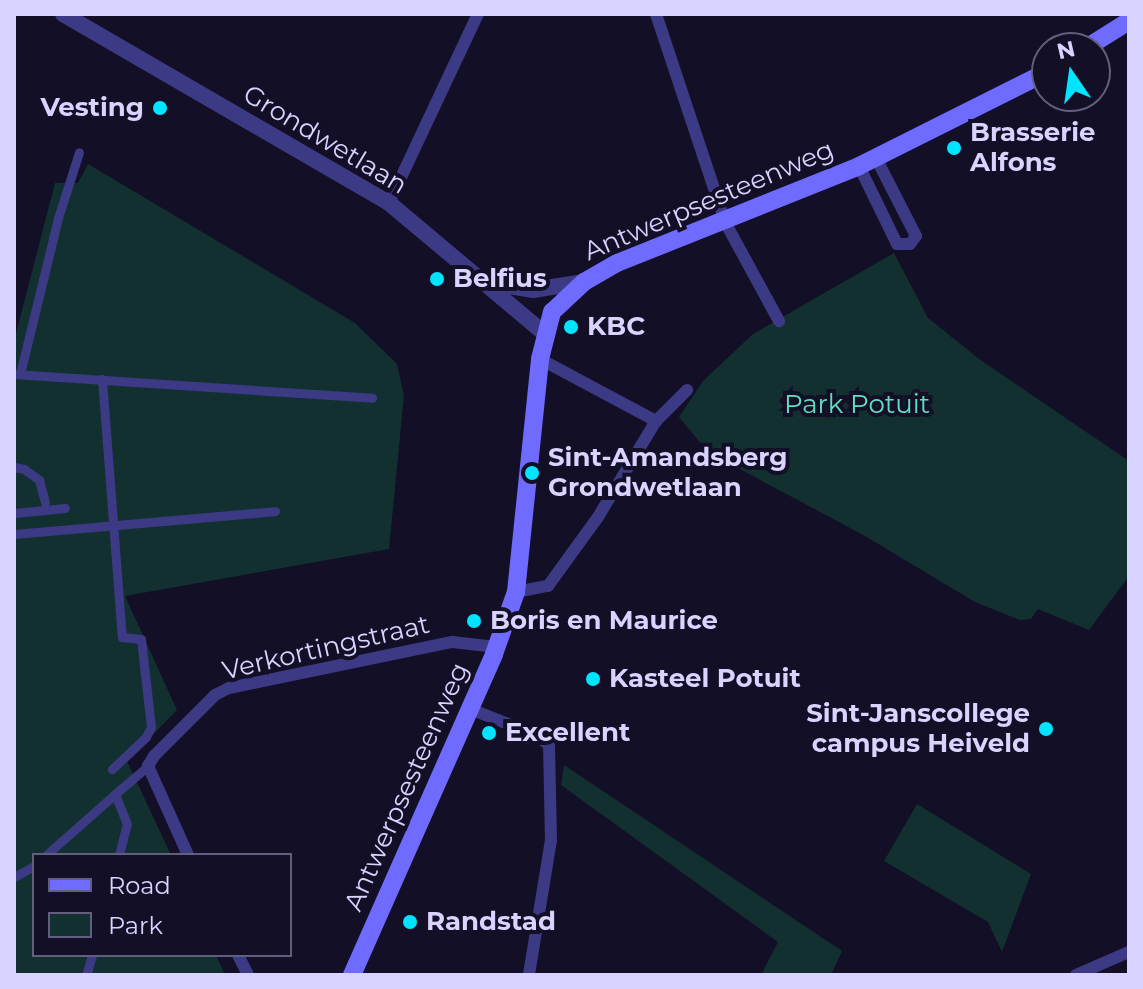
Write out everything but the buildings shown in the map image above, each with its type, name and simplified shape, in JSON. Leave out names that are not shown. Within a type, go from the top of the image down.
[{"type":"main road","points":[[1111,32],[1129,21]]},
{"type":"main road","name":"Antwerpsesteenweg","points":[[352,975],[497,647],[516,592],[540,359],[544,333],[552,312],[584,282],[617,263],[859,166],[1031,80]]},
{"type":"street","name":"Grondwetlaan","points":[[63,14],[389,203],[544,333]]},
{"type":"street","points":[[389,203],[478,14]]},
{"type":"street","points":[[656,14],[725,222],[779,321]]},
{"type":"street","points":[[79,152],[58,218],[17,374],[372,398]]},
{"type":"street","points":[[859,166],[897,244],[910,244],[916,236],[876,158]]},
{"type":"street","points":[[485,282],[533,290],[584,282]]},
{"type":"street","points":[[540,359],[656,421]]},
{"type":"street","points":[[102,379],[122,637],[141,639],[151,727],[146,737],[112,769]]},
{"type":"street","points":[[516,592],[548,586],[598,517],[656,421],[687,390]]},
{"type":"street","points":[[14,467],[24,469],[39,480],[46,507]]},
{"type":"street","points":[[14,513],[46,507],[65,508]]},
{"type":"street","points":[[14,534],[275,511]]},
{"type":"street","name":"Verkortingstraat","points":[[148,766],[154,756],[222,690],[452,642],[497,647]]},
{"type":"street","points":[[470,709],[536,735],[549,745],[551,840],[529,975]]},
{"type":"street","points":[[48,853],[148,766],[187,853]]},
{"type":"street","points":[[115,794],[127,824],[120,853]]},
{"type":"street","points":[[14,877],[32,867]]},
{"type":"street","points":[[1076,975],[1129,952]]},
{"type":"street","points":[[239,957],[248,975]]},
{"type":"green space","points":[[88,164],[355,323],[397,364],[404,396],[389,549],[125,596],[177,710],[127,761],[170,853],[32,853],[32,957],[217,957],[225,975],[14,975],[14,341],[55,183],[78,183]]},
{"type":"green space","name":"Park Potuit","points":[[894,253],[928,318],[979,359],[1129,461],[1129,576],[1089,630],[1038,609],[1031,619],[1020,620],[975,602],[865,536],[708,452],[679,417],[703,381],[753,334]]},
{"type":"green space","points":[[564,765],[842,951],[831,975],[761,975],[778,942],[561,785]]},
{"type":"green space","points":[[917,804],[1031,874],[1002,952],[988,922],[884,861]]},
{"type":"place","name":"Vesting","points":[[160,108]]},
{"type":"place","name":"Brasserie Alfons","points":[[954,148]]},
{"type":"place","name":"Belfius","points":[[437,279]]},
{"type":"place","name":"KBC","points":[[571,327]]},
{"type":"place","name":"Sint-Amandsberg Grondwetlaan","points":[[532,473]]},
{"type":"place","name":"Boris en Maurice","points":[[474,621]]},
{"type":"place","name":"Kasteel Potuit","points":[[593,679]]},
{"type":"place","name":"Sint-Janscollege campus Heiveld","points":[[1046,729]]},
{"type":"place","name":"Excellent","points":[[489,733]]},
{"type":"place","name":"Randstad","points":[[410,922]]}]
